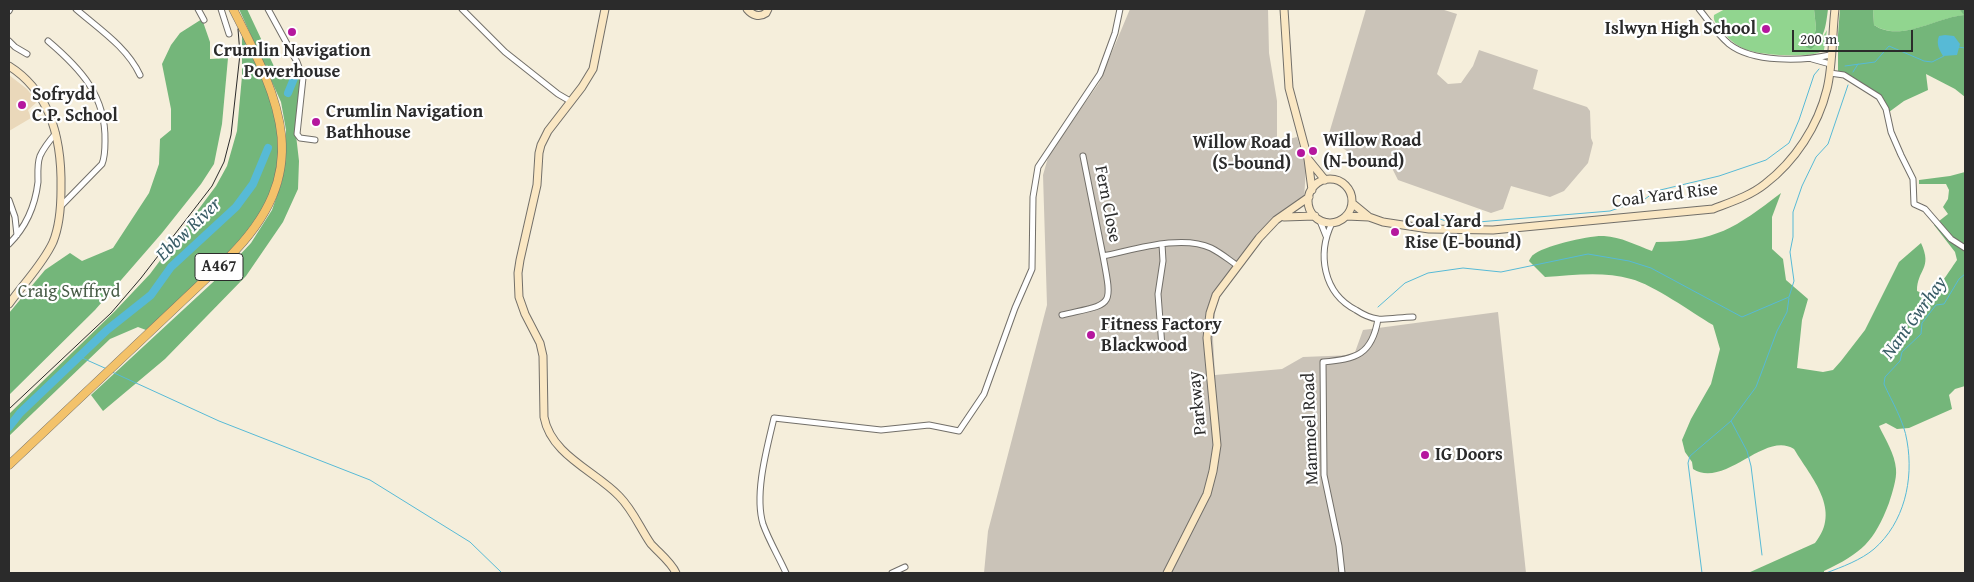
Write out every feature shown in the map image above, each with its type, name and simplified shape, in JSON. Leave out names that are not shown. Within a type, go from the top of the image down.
[{"type":"main road","name":"A467","points":[[9,465],[228,258],[253,232],[267,209],[281,168],[281,132],[270,84],[233,9]]},
{"type":"main road","points":[[604,9],[593,69],[548,131],[541,145],[536,185],[524,235],[518,274],[522,306],[538,338],[543,356],[544,421],[551,435],[568,455],[608,486],[626,503],[652,544],[676,573]]},
{"type":"main road","points":[[747,9],[752,14],[759,16],[766,13],[768,9]]},
{"type":"main road","points":[[1284,9],[1289,88],[1308,159],[1311,211],[1318,218]]},
{"type":"main road","name":"Coal Yard Rise","points":[[1352,203],[1370,216],[1383,222],[1429,229],[1493,230],[1713,209],[1739,199],[1764,185],[1785,167],[1802,145],[1816,121],[1827,89],[1830,73],[1835,9]]},
{"type":"main road","points":[[9,66],[20,74],[36,92],[48,112],[60,150],[61,189],[61,206],[56,234],[52,244],[9,304]]},
{"type":"main road","points":[[1308,159],[1325,180]]},
{"type":"main road","points":[[1284,216],[1318,218],[1332,223],[1346,216],[1352,203],[1350,192],[1343,184],[1332,180],[1325,180],[1315,186],[1310,194]]},
{"type":"main road","name":"Parkway","points":[[1167,573],[1207,494],[1213,471],[1217,445],[1208,352],[1210,314],[1216,295],[1259,238],[1276,220],[1284,216],[1310,194]]},
{"type":"main road","name":"Coal Yard Rise","points":[[1346,216],[1370,216]]},
{"type":"street","points":[[76,9],[124,51],[133,61],[140,75]]},
{"type":"street","points":[[198,9],[204,20]]},
{"type":"street","points":[[221,9],[229,34]]},
{"type":"street","points":[[268,9],[297,62],[303,78],[297,134],[300,138],[316,140]]},
{"type":"street","points":[[462,9],[506,52],[558,94],[570,101]]},
{"type":"street","points":[[786,573],[763,524],[760,498],[774,418],[881,430],[930,425],[959,431],[984,394],[1014,308],[1032,269],[1034,196],[1038,167],[1100,74],[1115,33],[1120,9]]},
{"type":"street","points":[[1699,9],[1722,37],[1740,51],[1760,57],[1812,58],[1830,55]]},
{"type":"street","points":[[9,41],[27,54]]},
{"type":"street","points":[[48,41],[65,55],[91,86],[99,102],[105,134],[104,158],[100,169],[61,206]]},
{"type":"street","points":[[1812,58],[1830,64]]},
{"type":"street","points":[[1830,73],[1844,75],[1879,97],[1886,109],[1901,155],[1913,179],[1914,204],[1925,209],[1951,239],[1965,248]]},
{"type":"street","points":[[9,244],[27,221],[36,194],[38,164],[45,147],[56,133]]},
{"type":"street","points":[[45,147],[55,147],[60,150]]},
{"type":"street","name":"Fern Close","points":[[1062,315],[1098,307],[1107,300],[1110,292],[1083,156]]},
{"type":"street","points":[[61,189],[72,196]]},
{"type":"street","points":[[9,200],[16,220],[17,235]]},
{"type":"street","points":[[1318,218],[1326,236]]},
{"type":"street","points":[[16,220],[27,221]]},
{"type":"street","points":[[1332,223],[1326,236],[1324,254],[1326,277],[1344,304],[1362,314],[1378,319],[1413,317]]},
{"type":"street","name":"Fern Close","points":[[1103,256],[1162,244],[1183,242],[1211,248],[1238,266]]},
{"type":"street","points":[[1162,244],[1163,261],[1158,294],[1162,347]]},
{"type":"street","name":"Manmoel Road","points":[[1342,573],[1339,546],[1324,475],[1323,362],[1347,359],[1362,353],[1375,337],[1378,319]]},
{"type":"street","points":[[892,573],[905,567]]},
{"type":"shaded area","points":[[1130,9],[1268,9],[1269,53],[1277,101],[1277,142],[1297,137],[1306,167],[1304,199],[1267,231],[1216,301],[1213,339],[1215,375],[1282,369],[1303,357],[1354,355],[1363,330],[1498,312],[1526,573],[984,573],[988,531],[1047,305],[1043,175],[1049,154],[1099,83]]},
{"type":"shaded area","points":[[1366,9],[1441,9],[1457,14],[1437,74],[1448,84],[1461,83],[1473,66],[1479,50],[1538,70],[1533,89],[1587,107],[1590,111],[1591,138],[1593,143],[1588,163],[1564,191],[1550,197],[1511,186],[1503,209],[1491,213],[1398,180],[1392,168],[1371,169],[1328,137]]},
{"type":"shaded area","name":"Sofrydd C.P. School","points":[[9,75],[27,89],[37,102],[28,110],[31,118],[9,131]]},
{"type":"green space","points":[[239,9],[247,9],[279,77],[296,68],[300,80],[296,135],[299,161],[298,189],[283,222],[246,276],[165,359],[103,411],[91,395],[224,272],[251,243],[272,210],[282,181],[286,130],[281,102]]},
{"type":"green space","name":"Islwyn High School","points":[[1725,9],[1814,9],[1816,28],[1814,37],[1807,42],[1819,43],[1827,30],[1824,50],[1809,54],[1775,55],[1747,50],[1732,41],[1715,22],[1714,15]]},
{"type":"green space","points":[[1814,9],[1828,9],[1822,36],[1811,49],[1806,47],[1807,42],[1814,37],[1816,28]]},
{"type":"green space","points":[[1840,9],[1873,9],[1874,25],[1884,30],[1895,31],[1919,28],[1964,15],[1959,9],[1965,9],[1965,97],[1955,89],[1926,74],[1928,90],[1904,101],[1889,112],[1875,92],[1838,71]]},
{"type":"green space","points":[[1873,9],[1959,9],[1965,15],[1919,28],[1896,31],[1885,30],[1874,25]]},
{"type":"green space","name":"Craig Swffryd","points":[[202,19],[210,42],[210,59],[228,58],[222,124],[214,164],[201,184],[162,233],[95,310],[9,395],[9,313],[45,270],[70,253],[82,261],[113,248],[149,193],[159,164],[160,139],[171,130],[171,109],[162,64],[171,45],[180,33]]},
{"type":"green space","points":[[242,35],[268,90],[278,135],[278,168],[273,187],[265,205],[242,238],[153,324],[146,330],[138,327],[110,339],[9,436],[9,414],[115,311],[150,274],[216,186],[227,166],[237,131],[242,76]]},
{"type":"green space","points":[[1965,172],[1965,386],[1955,389],[1949,395],[1952,409],[1909,428],[1897,429],[1886,423],[1879,426],[1894,458],[1896,469],[1895,482],[1889,503],[1878,528],[1857,552],[1824,571],[1824,573],[1748,573],[1815,543],[1823,531],[1826,519],[1825,507],[1816,483],[1794,449],[1783,445],[1770,447],[1718,472],[1705,473],[1693,469],[1692,462],[1685,452],[1682,440],[1691,419],[1711,384],[1720,349],[1713,325],[1640,282],[1599,274],[1545,277],[1529,261],[1530,259],[1533,255],[1546,248],[1588,237],[1604,236],[1616,238],[1652,251],[1656,242],[1710,236],[1737,224],[1781,193],[1772,217],[1772,249],[1783,259],[1786,280],[1808,299],[1802,320],[1797,368],[1823,372],[1833,370],[1865,330],[1899,262],[1921,243],[1925,264],[1919,278],[1917,291],[1926,293],[1932,291],[1946,277],[1957,260],[1955,252],[1934,225],[1948,214],[1943,207],[1948,199],[1949,190],[1946,184],[1919,184],[1919,180]]},
{"type":"water","points":[[1939,36],[1954,36],[1960,44],[1957,55],[1943,56],[1938,42]]},
{"type":"waterway","points":[[1845,66],[1875,62],[1889,46],[1924,61],[1932,62],[1944,56]]},
{"type":"waterway","points":[[1958,47],[1965,48]]},
{"type":"waterway","points":[[1853,72],[1858,64]]},
{"type":"waterway","points":[[1435,212],[1437,218],[1466,223],[1610,211],[1645,199],[1656,191],[1719,176],[1766,160],[1789,143],[1814,75],[1819,69]]},
{"type":"waterway","name":"Ebbw River","points":[[288,93],[295,76]]},
{"type":"waterway","points":[[1378,307],[1405,283],[1428,273],[1463,268],[1501,272],[1588,254],[1629,261],[1651,268],[1742,317],[1789,297],[1794,281],[1790,252],[1793,237],[1793,212],[1802,186],[1816,157],[1828,144],[1848,85]]},
{"type":"waterway","name":"Ebbw River","points":[[9,427],[20,413],[107,330],[151,295],[171,267],[236,207],[253,184],[268,148]]},
{"type":"waterway","name":"Nant Gwrhay","points":[[1826,573],[1845,566],[1869,553],[1893,527],[1908,485],[1909,456],[1903,426],[1884,384],[1885,377],[1900,361],[1902,352],[1921,334],[1922,323],[1936,305],[1944,304],[1959,279],[1965,274]]},
{"type":"waterway","points":[[1762,555],[1751,466],[1747,451],[1731,421],[1756,387],[1777,331],[1787,312],[1789,298]]},
{"type":"waterway","points":[[80,357],[107,369]]},
{"type":"waterway","points":[[112,372],[219,421],[370,480],[470,542],[502,573]]},
{"type":"waterway","points":[[1702,573],[1688,463],[1690,456],[1731,421]]},
{"type":"railway","points":[[9,409],[111,313],[141,278],[212,186],[224,162],[231,135],[240,54],[238,29]]},
{"type":"place","name":"Islwyn High School","points":[[1766,29]]},
{"type":"place","name":"Crumlin Navigation Powerhouse","points":[[292,32]]},
{"type":"place","name":"Sofrydd C.P. School","points":[[22,105]]},
{"type":"place","name":"Crumlin Navigation Bathhouse","points":[[316,122]]},
{"type":"place","name":"Willow Road (N-bound)","points":[[1313,151]]},
{"type":"place","name":"Willow Road (S-bound)","points":[[1301,153]]},
{"type":"place","name":"Coal Yard Rise (E-bound)","points":[[1395,232]]},
{"type":"place","name":"Fitness Factory Blackwood","points":[[1091,335]]},
{"type":"place","name":"IG Doors","points":[[1425,455]]}]
